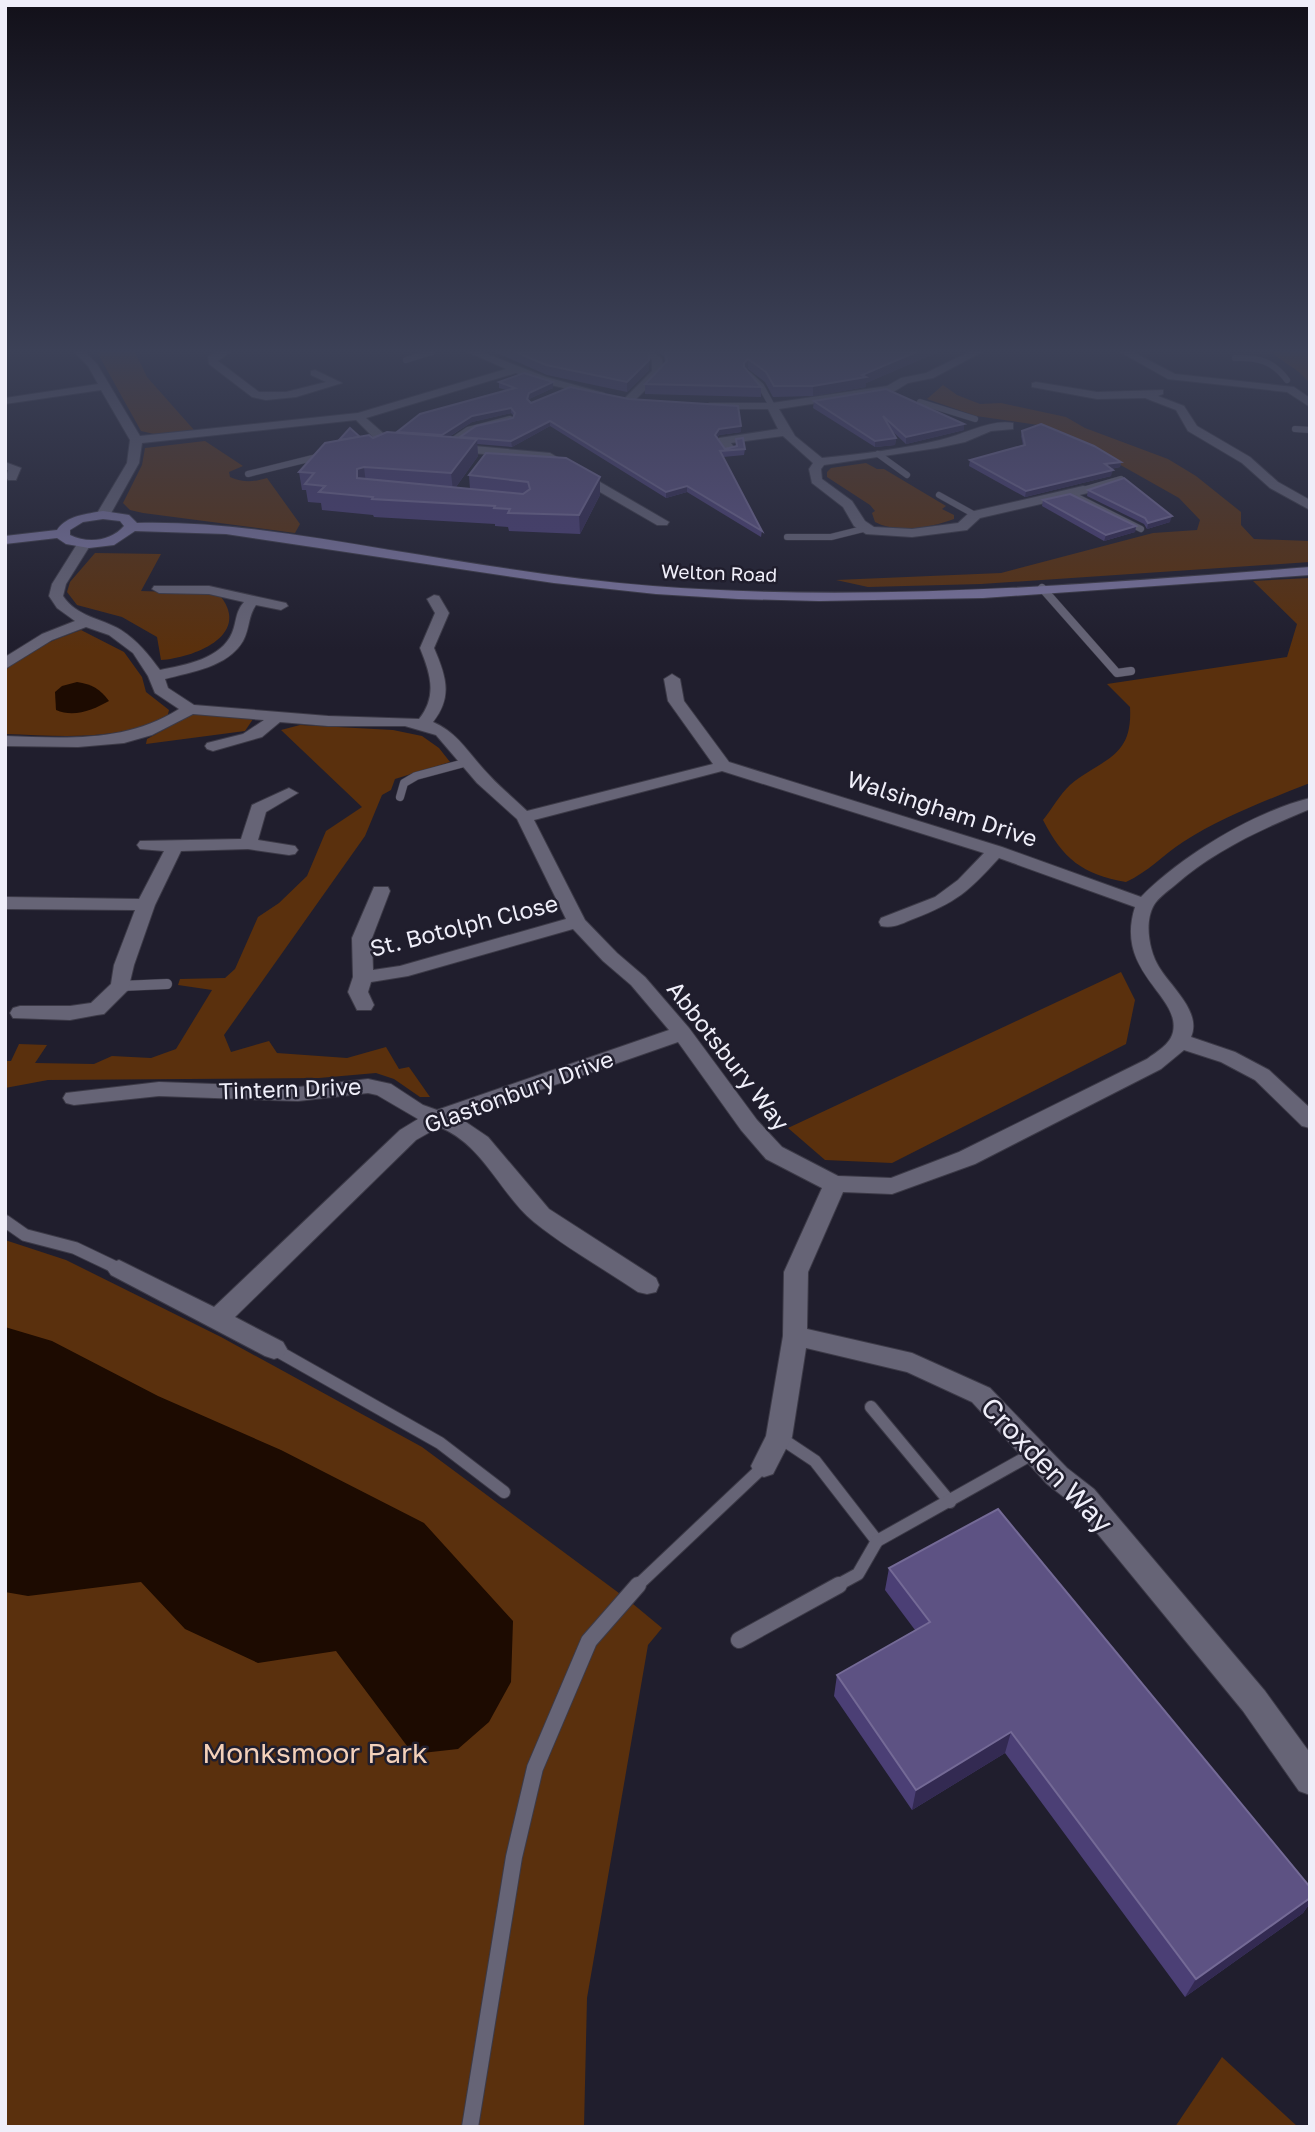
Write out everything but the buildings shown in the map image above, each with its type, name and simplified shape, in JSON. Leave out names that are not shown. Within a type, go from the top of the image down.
[{"type":"street","points":[[103,515],[133,463],[135,451]]},
{"type":"street","points":[[459,451],[488,457],[546,457],[660,526],[680,522]]},
{"type":"street","points":[[803,451],[820,462],[891,451]]},
{"type":"street","points":[[1232,451],[1246,460],[1274,485],[1309,505]]},
{"type":"street","points":[[820,462],[815,469],[816,480],[845,501],[856,513],[859,523],[887,534],[942,531],[962,527],[975,515],[1083,490]]},
{"type":"street","points":[[5,540],[62,533],[70,523],[103,515],[124,518],[130,522],[131,527],[114,539],[84,544],[68,540],[62,533]]},
{"type":"street","name":"Welton Road","points":[[131,527],[198,528],[324,543],[527,575],[658,590],[875,597],[1310,572]]},
{"type":"street","points":[[5,741],[99,743],[130,738],[154,731],[190,709],[161,690],[156,676],[138,650],[114,632],[86,622],[62,604],[56,596],[59,584],[84,544]]},
{"type":"street","points":[[159,589],[209,590],[281,606]]},
{"type":"street","points":[[423,724],[436,709],[441,690],[427,648],[427,641],[442,613],[434,599]]},
{"type":"street","points":[[156,676],[203,664],[222,655],[235,644],[244,626],[243,612],[252,601]]},
{"type":"street","points":[[5,664],[47,637],[86,622]]},
{"type":"street","points":[[524,817],[723,766],[676,701],[672,679]]},
{"type":"street","name":"Abbotsbury Way","points":[[190,709],[423,724],[442,732],[468,762],[524,817],[577,922],[610,957],[638,981],[682,1033],[748,1125],[774,1153],[835,1184],[892,1186],[967,1158],[1154,1064],[1180,1041]]},
{"type":"street","points":[[213,746],[255,735],[270,726],[276,716]]},
{"type":"street","name":"Walsingham Drive","points":[[723,766],[996,851],[1144,904]]},
{"type":"street","points":[[248,844],[258,809],[289,793]]},
{"type":"street","points":[[1310,803],[1217,846],[1174,874],[1144,904],[1139,925],[1146,963],[1175,1002],[1183,1024],[1180,1041],[1228,1057],[1262,1075],[1310,1121]]},
{"type":"street","points":[[146,845],[248,844],[289,850]]},
{"type":"street","points":[[20,1013],[70,1013],[97,1009],[121,986],[124,965],[146,905],[175,846]]},
{"type":"street","points":[[888,922],[942,901],[965,884],[996,851]]},
{"type":"street","name":"St. Botolph Close","points":[[363,1005],[358,992],[363,976],[362,939],[381,891]]},
{"type":"street","points":[[5,903],[146,905]]},
{"type":"street","name":"St. Botolph Close","points":[[363,976],[401,972],[577,922]]},
{"type":"street","name":"Glastonbury Drive","points":[[217,1319],[408,1135],[438,1118],[682,1033]]},
{"type":"street","name":"Tintern Drive","points":[[74,1098],[159,1089],[286,1094],[368,1086],[383,1089],[415,1110],[457,1126],[480,1143],[541,1215],[647,1285]]},
{"type":"street","points":[[764,1466],[779,1437],[795,1336],[796,1272],[835,1184]]},
{"type":"street","points":[[119,1269],[274,1349]]},
{"type":"street","name":"Croxden Way","points":[[795,1336],[912,1363],[981,1395],[1057,1476],[1084,1497],[1120,1539],[1254,1701],[1310,1780]]},
{"type":"lane","points":[[248,474],[330,454]]},
{"type":"lane","points":[[877,454],[907,474]]},
{"type":"lane","points":[[1083,490],[1121,479]]},
{"type":"lane","points":[[1068,493],[1141,529]]},
{"type":"lane","points":[[940,495],[975,515]]},
{"type":"lane","points":[[787,537],[831,537],[867,528]]},
{"type":"lane","points":[[1042,588],[1117,673],[1131,671]]},
{"type":"lane","points":[[400,797],[404,783],[416,776],[468,762]]},
{"type":"lane","points":[[121,986],[167,984]]},
{"type":"lane","points":[[5,1221],[25,1235],[75,1248],[119,1269]]},
{"type":"lane","points":[[274,1349],[440,1443],[504,1492]]},
{"type":"lane","points":[[871,1407],[950,1502]]},
{"type":"lane","points":[[779,1437],[815,1461],[877,1541]]},
{"type":"lane","points":[[739,1640],[858,1574],[877,1541],[1037,1452]]},
{"type":"lane","points":[[470,2127],[514,1857],[535,1768],[589,1641],[644,1578],[764,1466]]},
{"type":"green space","points":[[144,451],[221,451],[243,466],[229,472],[230,477],[248,481],[267,478],[300,524],[295,533],[130,510],[123,503],[142,465]]},
{"type":"green space","points":[[1097,451],[1148,451],[1168,459],[1196,476],[1241,512],[1241,525],[1254,539],[1310,541],[1310,562],[981,584],[868,587],[836,580],[1001,573],[1153,533],[1197,530],[1200,520],[1179,498]]},
{"type":"green space","points":[[866,463],[877,469],[884,469],[946,506],[942,509],[954,515],[954,519],[926,527],[904,528],[875,522],[872,513],[875,511],[870,505],[827,477],[831,468]]},
{"type":"green space","points":[[95,553],[161,554],[141,591],[201,593],[221,597],[228,611],[229,623],[224,634],[188,655],[161,660],[157,637],[122,617],[77,605],[67,592],[70,582]]},
{"type":"green space","points":[[1310,578],[1310,783],[1213,825],[1183,842],[1126,882],[1097,874],[1066,855],[1043,820],[1070,785],[1121,747],[1130,724],[1130,707],[1107,684],[1287,657],[1297,624],[1253,581]]},
{"type":"green space","points":[[81,630],[124,652],[142,677],[146,692],[169,710],[167,718],[108,734],[5,734],[3,687],[9,666],[38,647]]},
{"type":"green space","points":[[191,715],[253,719],[245,731],[146,744],[147,739]]},
{"type":"green space","points":[[300,725],[393,730],[422,736],[439,748],[450,762],[395,779],[391,790],[382,795],[365,836],[224,1035],[231,1052],[269,1041],[277,1053],[347,1058],[386,1047],[399,1069],[409,1067],[430,1097],[420,1097],[394,1079],[376,1073],[319,1078],[48,1080],[5,1088],[5,1061],[11,1061],[19,1044],[47,1045],[35,1063],[94,1064],[112,1056],[151,1058],[176,1049],[212,990],[178,985],[180,979],[225,978],[235,969],[258,917],[279,903],[307,876],[326,831],[362,807],[281,730]]},
{"type":"green space","points":[[1121,972],[1135,1000],[1126,1044],[892,1163],[825,1160],[788,1128]]},
{"type":"green space","name":"Monksmoor Park","points":[[5,1240],[66,1260],[221,1337],[422,1447],[662,1628],[648,1645],[587,1998],[584,2127],[5,2127]]},
{"type":"green space","points":[[1222,2057],[1298,2127],[1175,2127]]},
{"type":"shaded area","points":[[77,682],[95,688],[109,701],[76,713],[56,710],[55,692],[62,686]]},
{"type":"shaded area","points":[[5,1327],[52,1341],[158,1396],[281,1450],[424,1523],[513,1621],[511,1682],[489,1722],[458,1749],[413,1754],[336,1651],[258,1663],[185,1629],[141,1582],[28,1596],[5,1592]]}]
